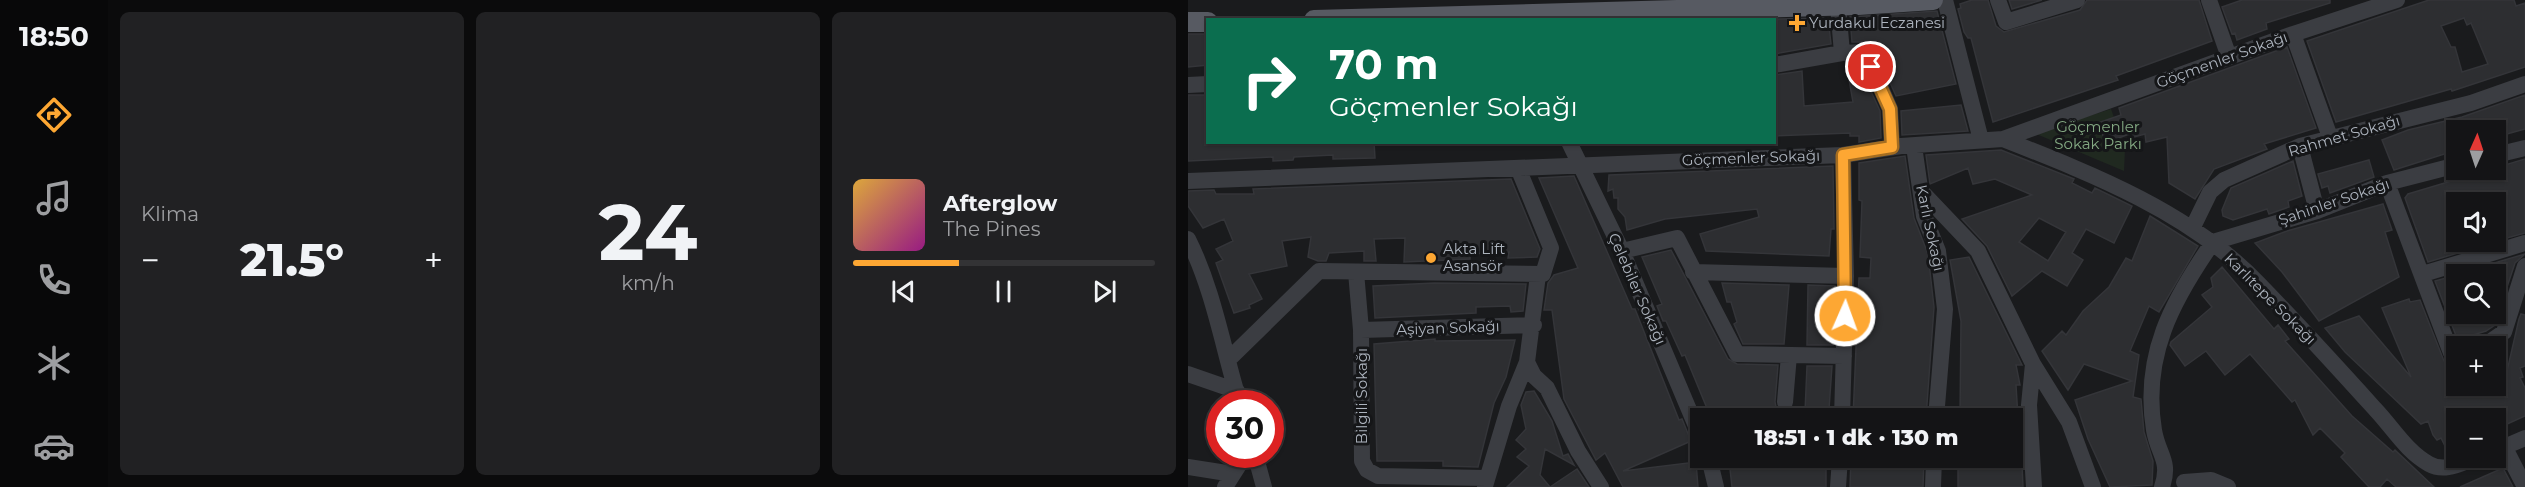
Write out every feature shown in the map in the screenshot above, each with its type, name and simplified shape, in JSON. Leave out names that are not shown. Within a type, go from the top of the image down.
[{"type":"main road","points":[[1443,17],[1454,0]]},
{"type":"main road","points":[[1400,18],[1734,14],[1827,4],[1933,0]]},
{"type":"main road","points":[[1188,22],[1206,21]]},
{"type":"street","points":[[1945,0],[1981,140]]},
{"type":"street","points":[[1998,0],[2006,22],[2077,0]]},
{"type":"street","points":[[2209,0],[2229,57]]},
{"type":"street","name":"Göçmenler Sokağı","points":[[1188,181],[1843,155],[1892,147],[2003,139],[2293,34],[2397,0]]},
{"type":"street","points":[[1827,4],[1842,53]]},
{"type":"street","points":[[2293,34],[2330,138]]},
{"type":"street","points":[[1776,65],[1842,53],[1865,52],[1890,109],[1892,147]]},
{"type":"street","points":[[1188,85],[1206,84]]},
{"type":"street","name":"Rahmet Sokağı","points":[[2192,230],[2210,192],[2224,180],[2300,146],[2471,103],[2525,84]]},
{"type":"street","name":"Karlıtepe Sokağı","points":[[2003,139],[2104,181],[2212,242],[2256,280],[2383,418],[2408,449],[2431,465],[2446,468]]},
{"type":"street","name":"Çelebiler Sokağı","points":[[1570,144],[1622,251],[1690,412]]},
{"type":"street","name":"Karlı Sokağı","points":[[1914,146],[1924,216],[1938,251],[1945,309],[1937,408]]},
{"type":"street","points":[[2300,146],[2317,211]]},
{"type":"street","points":[[2506,153],[2525,148]]},
{"type":"street","points":[[1842,408],[1846,276],[1843,155]]},
{"type":"street","points":[[1228,360],[1319,271],[1543,274],[1551,248],[1518,168]]},
{"type":"street","name":"Şahinler Sokağı","points":[[2212,242],[2317,211],[2387,183],[2446,168]]},
{"type":"street","points":[[2387,183],[2446,339]]},
{"type":"street","points":[[1921,191],[1978,251],[2033,364],[2069,422],[2093,487]]},
{"type":"street","points":[[1622,251],[1677,238],[1737,354],[1844,356]]},
{"type":"street","points":[[1188,239],[1201,268],[1237,390]]},
{"type":"street","points":[[2212,242],[2165,320],[2157,349],[2152,398],[2154,431],[2168,471],[2186,484],[2211,480],[2228,487]]},
{"type":"street","points":[[2423,274],[2525,243]]},
{"type":"street","points":[[2498,336],[2504,332],[2525,266]]},
{"type":"street","name":"Bilgili Sokağı","points":[[1356,272],[1361,330],[1362,461],[1367,470],[1378,476],[1485,482]]},
{"type":"street","points":[[1693,272],[1846,276]]},
{"type":"street","points":[[1485,482],[1509,406],[1527,362],[1534,325],[1538,275]]},
{"type":"street","name":"Aşiyan Sokağı","points":[[1361,330],[1534,325]]},
{"type":"street","points":[[1785,402],[1789,355]]},
{"type":"street","points":[[1527,362],[1534,376],[1547,388],[1578,451],[1601,487]]},
{"type":"street","points":[[2033,364],[2029,405],[2034,487]]},
{"type":"street","points":[[1188,374],[1222,390]]},
{"type":"street","points":[[2506,447],[2525,438]]},
{"type":"street","points":[[2506,457],[2524,487]]},
{"type":"street","points":[[1188,468],[1229,480]]},
{"type":"street","points":[[1259,468],[1264,487]]},
{"type":"street","points":[[1711,468],[1716,487]]},
{"type":"street","points":[[1838,487],[1839,468]]},
{"type":"street","points":[[1933,487],[1934,468]]},
{"type":"street","points":[[2162,487],[2168,471]]},
{"type":"green space","name":"Göçmenler Sokak Parkı","points":[[2111,109],[2125,149],[2124,171],[2034,133]]},
{"type":"building","points":[[1972,0],[1988,0],[1996,26],[2004,32],[2080,10],[2087,0],[2199,0],[2212,41],[2116,76],[2118,80],[1993,122],[1971,38],[1968,38],[1964,32],[1958,9],[1961,8],[1960,4]]},
{"type":"building","points":[[2009,0],[2042,0],[2012,9]]},
{"type":"building","points":[[2242,0],[2330,0],[2330,3],[2266,23],[2267,29],[2237,40],[2235,33],[2232,34],[2222,7]]},
{"type":"building","points":[[2429,0],[2514,0],[2516,6],[2525,3],[2525,67],[2452,91],[2451,89],[2336,122],[2307,41]],"holes":[[[2464,18],[2467,25],[2471,23],[2488,64],[2462,72],[2455,47],[2451,47],[2441,26]]]},
{"type":"building","points":[[1937,11],[1956,84],[1896,96],[1874,47],[1865,42],[1852,42],[1850,17]]},
{"type":"building","points":[[1828,18],[1831,44],[1776,54],[1776,19]]},
{"type":"building","points":[[1188,34],[1206,34],[1206,65],[1188,67]]},
{"type":"building","points":[[2287,47],[2316,128],[2264,144],[2267,149],[2214,169],[2195,199],[2169,183],[2167,137],[2146,142],[2145,134],[2130,138],[2129,134],[2106,143],[2098,123],[2121,115],[2119,108]]},
{"type":"building","points":[[1846,63],[1858,63],[1880,111],[1881,138],[1859,142],[1859,136],[1850,136],[1850,133],[1776,136],[1776,75],[1802,71],[1804,106],[1853,102]]},
{"type":"building","points":[[1188,95],[1206,95],[1206,144],[1374,144],[1375,158],[1333,159],[1333,155],[1294,157],[1293,160],[1273,161],[1273,157],[1188,161]]},
{"type":"building","points":[[2525,95],[2525,129],[2506,134],[2506,120],[2450,120]]},
{"type":"building","points":[[1961,105],[1968,131],[1902,135],[1901,111]]},
{"type":"building","points":[[2446,121],[2446,153],[2394,170],[2382,140],[2408,130]]},
{"type":"building","points":[[2001,150],[2074,179],[2072,183],[2092,193],[2095,188],[2132,206],[2114,243],[2086,229],[2072,253],[2083,260],[2067,286],[2042,271],[2012,296],[1987,246],[1962,219],[2032,195],[1995,179],[1973,184],[1968,168],[1930,184],[1926,155]],"holes":[[[2039,218],[2066,232],[2048,261],[2019,242]]]},
{"type":"building","points":[[1905,156],[1914,218],[1928,254],[1934,307],[1927,408],[1853,408],[1859,278],[1870,278],[1871,258],[1860,257],[1862,201],[1859,200],[1859,163]]},
{"type":"building","points":[[2525,159],[2525,233],[2506,238],[2506,192],[2446,192],[2446,252],[2461,252],[2428,262],[2405,198],[2408,194],[2455,180],[2506,180],[2506,165]]},
{"type":"building","points":[[2369,160],[2374,177],[2330,193],[2328,186],[2322,188],[2318,174]]},
{"type":"building","points":[[2293,161],[2302,196],[2288,201],[2289,207],[2269,214],[2267,209],[2233,220],[2223,216],[2222,210],[2231,188]]},
{"type":"building","points":[[1833,166],[1834,229],[1831,229],[1829,256],[1706,251],[1700,234],[1759,217],[1757,209],[1665,219],[1627,230],[1625,217],[1618,209],[1618,198],[1614,198],[1613,189],[1608,191],[1609,175]]},
{"type":"building","points":[[1574,176],[1632,309],[1635,309],[1679,420],[1682,419],[1690,439],[1690,441],[1623,471],[1690,463],[1690,468],[1696,468],[1698,487],[1623,487],[1605,453],[1596,460],[1564,399],[1552,310],[1544,310],[1548,283],[1554,275],[1578,268],[1539,178]]},
{"type":"building","points":[[1511,179],[1540,249],[1537,257],[1508,258],[1509,252],[1470,254],[1470,259],[1404,262],[1405,238],[1374,239],[1376,261],[1364,261],[1364,251],[1329,253],[1326,261],[1318,261],[1308,257],[1311,237],[1282,241],[1287,266],[1249,274],[1262,299],[1249,305],[1250,308],[1234,313],[1216,263],[1223,260],[1216,249],[1233,241],[1224,219],[1203,228],[1188,206],[1188,191],[1214,190],[1216,194],[1254,194],[1253,189]]},
{"type":"building","points":[[2383,204],[2392,230],[2385,232],[2399,277],[2319,321],[2282,272],[2255,243],[2287,231]]},
{"type":"building","points":[[2150,216],[2198,246],[2159,312],[2149,306],[2130,351],[2139,355],[2133,397],[2141,399],[2144,432],[2153,461],[2152,485],[2110,487],[2088,439],[2075,400],[2132,381],[2084,364],[2068,390],[2042,351],[2062,331],[2066,335],[2083,311],[2109,287],[2126,258],[2132,261]]},
{"type":"building","points":[[1671,250],[1728,359],[1737,364],[1778,365],[1775,402],[1777,408],[1707,408],[1685,355],[1682,356],[1666,321],[1663,321],[1657,306],[1662,304],[1642,257]]},
{"type":"building","points":[[2525,254],[2515,263],[2506,290],[2506,264],[2491,264]]},
{"type":"building","points":[[1969,257],[2022,365],[2016,365],[2020,385],[2016,385],[2017,408],[1960,408],[1961,321],[1950,260]]},
{"type":"building","points":[[2222,267],[2274,329],[2278,325],[2289,339],[2285,341],[2352,416],[2393,452],[2395,450],[2434,487],[2396,487],[2387,479],[2380,487],[2369,487],[2341,457],[2345,453],[2320,428],[2313,435],[2295,400],[2292,402],[2250,354],[2225,375],[2206,351],[2185,366],[2170,345],[2171,342],[2212,307],[2202,295],[2213,287],[2211,278]]},
{"type":"building","points":[[2446,278],[2446,310],[2435,281]]},
{"type":"building","points":[[1434,283],[1526,284],[1523,311],[1511,312],[1510,306],[1476,307],[1476,313],[1375,318],[1373,286]]},
{"type":"building","points":[[1722,283],[1789,285],[1784,344],[1743,344],[1734,324],[1737,322],[1731,302],[1727,302]]},
{"type":"building","points":[[1808,285],[1835,286],[1833,345],[1807,345]]},
{"type":"building","points":[[2409,299],[2410,302],[2420,300],[2446,361],[2446,396],[2506,396],[2506,375],[2519,319],[2521,314],[2525,315],[2525,366],[2520,368],[2523,377],[2520,378],[2525,388],[2525,416],[2506,425],[2506,408],[2446,408],[2446,448],[2441,438],[2437,440],[2433,435],[2428,421],[2421,424],[2345,352],[2325,328],[2359,316],[2411,377],[2382,308]]},
{"type":"building","points":[[2451,324],[2495,324],[2486,331],[2470,336],[2456,336]]},
{"type":"building","points":[[1435,339],[1435,341],[1515,340],[1506,377],[1494,403],[1478,467],[1443,466],[1443,461],[1377,461],[1374,344]]},
{"type":"building","points":[[1807,366],[1832,366],[1829,408],[1805,408]]},
{"type":"building","points":[[1534,391],[1552,421],[1563,456],[1568,454],[1574,465],[1545,449],[1540,475],[1550,487],[1507,487],[1529,466],[1517,457],[1526,449],[1516,440],[1526,429],[1521,405],[1526,392]]},
{"type":"building","points":[[1730,468],[1826,468],[1826,487],[1732,487]]},
{"type":"building","points":[[1851,468],[1924,468],[1923,487],[1850,487]]},
{"type":"building","points":[[1958,468],[2022,468],[2023,487],[1958,487]]},
{"type":"building","points":[[2503,468],[2513,487],[2460,487]]},
{"type":"building","points":[[1577,469],[1589,487],[1550,487]]},
{"type":"place","name":"Yurdakul Eczanesi","points":[[1797,23]]},
{"type":"place","name":"Akta Lift Asansör","points":[[1431,258]]},
{"type":"route","points":[[1845,316],[1843,155],[1892,147],[1890,109],[1871,67]]}]
